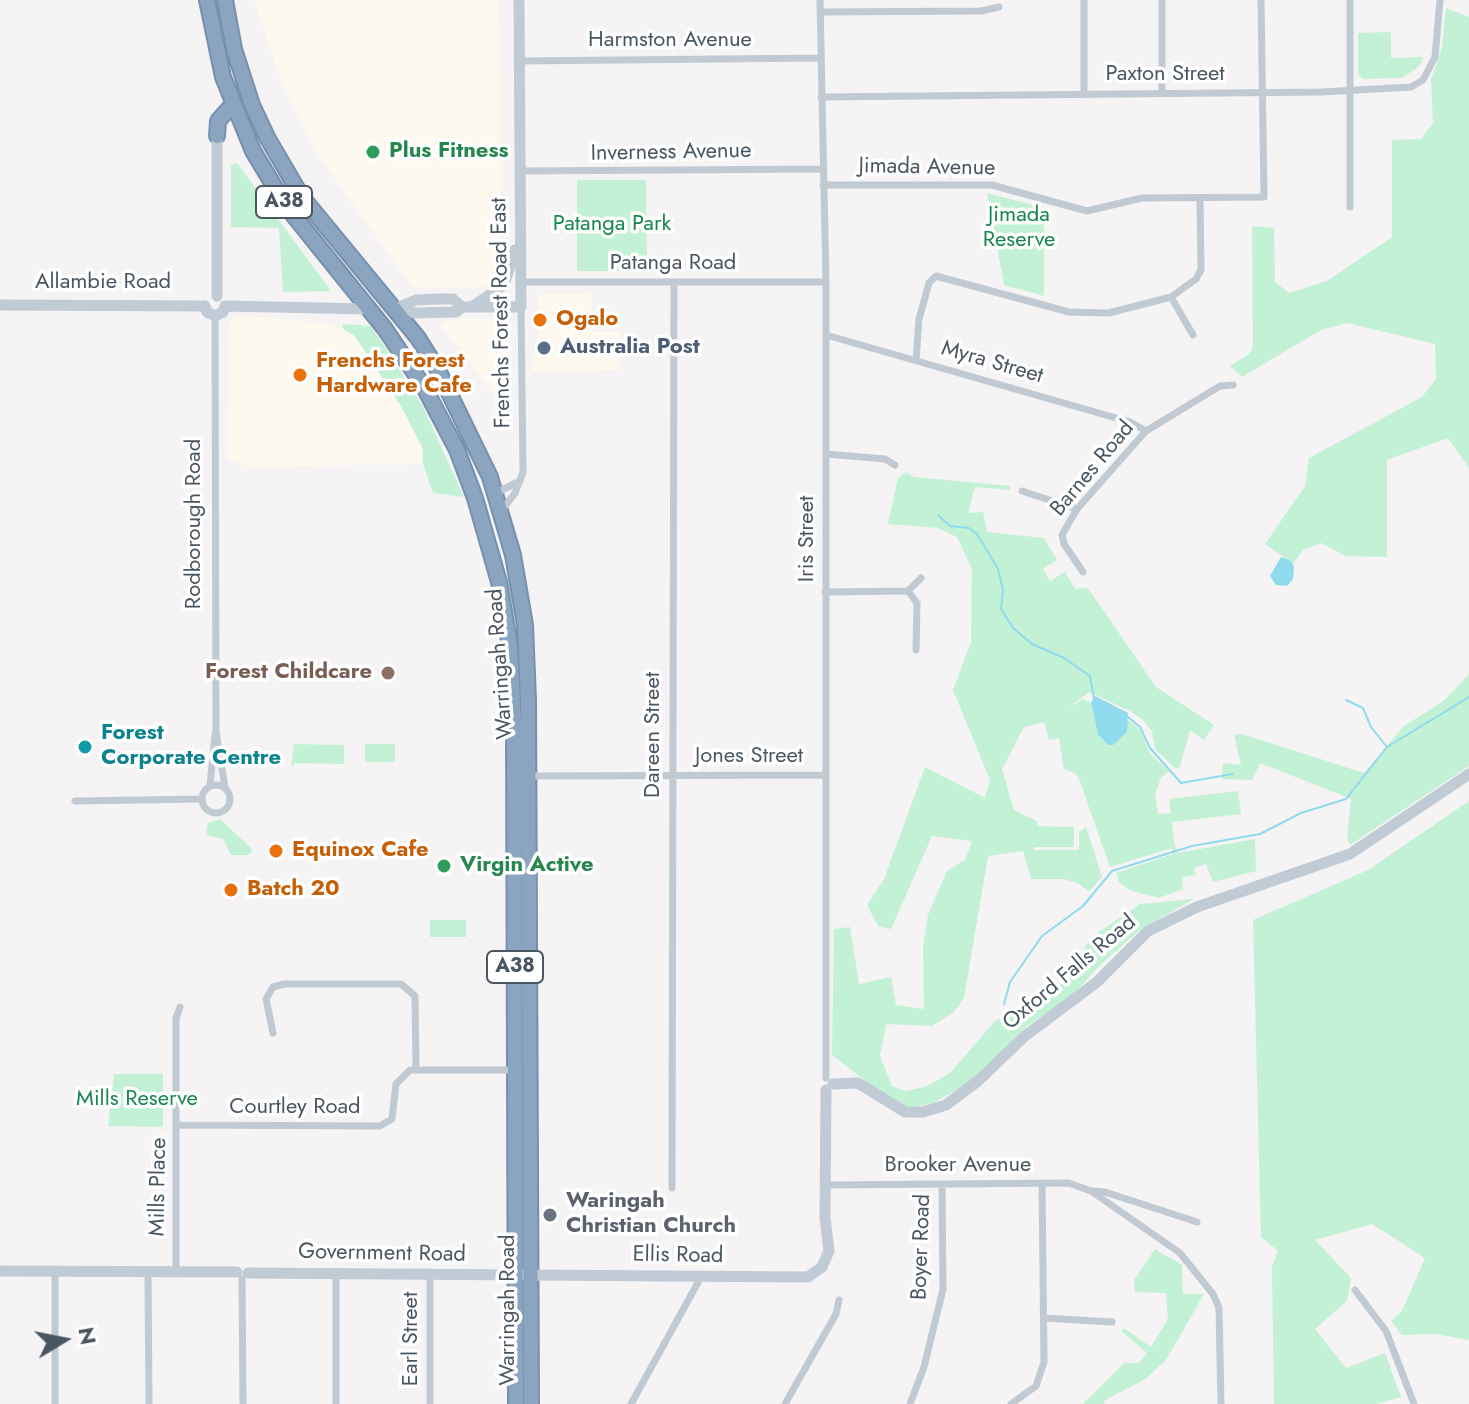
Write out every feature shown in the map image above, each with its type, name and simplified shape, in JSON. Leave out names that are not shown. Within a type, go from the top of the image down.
[{"type":"highway","name":"Warringah Road","points":[[207,0],[215,46],[233,104],[272,185],[369,309],[424,387],[457,450],[483,521],[504,604],[514,711],[515,1070],[531,1404]]},
{"type":"highway","name":"Warringah Road","points":[[225,0],[237,60],[268,139],[302,197],[418,338],[455,399],[496,493],[525,625],[529,776],[524,1275],[516,1404]]},
{"type":"highway","points":[[217,136],[218,121],[233,104]]},
{"type":"highway","points":[[369,309],[394,309]]},
{"type":"street","name":"Frenchs Forest Road East","points":[[501,511],[520,481],[525,459],[520,282],[519,0]]},
{"type":"street","name":"Iris Street","points":[[820,0],[826,282],[824,775],[828,1084]]},
{"type":"street","points":[[1084,0],[1084,94]]},
{"type":"street","points":[[1162,0],[1162,92]]},
{"type":"street","points":[[1261,0],[1262,92]]},
{"type":"street","points":[[1350,0],[1350,207]]},
{"type":"street","name":"Paxton Street","points":[[821,97],[1349,91],[1411,87],[1423,80],[1435,57],[1440,0]]},
{"type":"street","points":[[820,12],[981,11],[999,7]]},
{"type":"street","name":"Harmston Avenue","points":[[519,61],[821,58]]},
{"type":"street","name":"Jimada Avenue","points":[[823,185],[992,185],[1087,211],[1142,198],[1264,197],[1262,92]]},
{"type":"street","points":[[217,136],[221,301],[221,314],[215,316],[207,312],[205,306],[209,298],[221,301],[369,309]]},
{"type":"street","name":"Inverness Avenue","points":[[520,171],[823,169]]},
{"type":"street","points":[[916,360],[919,319],[930,280],[936,276],[1069,312],[1099,314],[1171,297],[1196,279],[1201,270],[1200,198]]},
{"type":"street","points":[[394,309],[427,313],[456,312],[506,282],[520,221]]},
{"type":"street","name":"Patanga Road","points":[[520,282],[826,282]]},
{"type":"street","name":"Dareen Street","points":[[672,1188],[674,282]]},
{"type":"street","points":[[1171,297],[1193,335]]},
{"type":"street","name":"Allambie Road","points":[[0,305],[205,306]]},
{"type":"street","points":[[467,307],[521,307]]},
{"type":"street","name":"Rodborough Road","points":[[210,786],[216,732],[215,316]]},
{"type":"street","name":"Myra Street","points":[[826,335],[1130,422],[1146,431]]},
{"type":"street","name":"Barnes Road","points":[[1083,572],[1064,544],[1062,535],[1077,509],[1146,431],[1220,386],[1233,385]]},
{"type":"street","points":[[826,454],[885,459],[895,465]]},
{"type":"street","points":[[496,493],[520,481]]},
{"type":"street","points":[[1022,491],[1077,509]]},
{"type":"street","points":[[825,592],[908,591],[921,578]]},
{"type":"street","points":[[908,591],[917,603],[916,650]]},
{"type":"street","name":"Rodborough Road","points":[[216,732],[225,787]]},
{"type":"street","name":"Oxford Falls Road","points":[[828,1084],[858,1083],[905,1112],[923,1112],[946,1105],[978,1081],[1025,1036],[1097,982],[1148,931],[1197,907],[1350,854],[1469,774]]},
{"type":"street","name":"Jones Street","points":[[529,776],[824,775]]},
{"type":"street","points":[[210,786],[225,787],[231,801],[224,811],[209,812],[202,799],[210,786]]},
{"type":"street","points":[[75,801],[202,799]]},
{"type":"street","points":[[273,1033],[266,999],[273,987],[401,984],[415,996],[416,1070],[515,1070]]},
{"type":"street","name":"Mills Place","points":[[176,1273],[176,1018],[180,1007]]},
{"type":"street","name":"Courtley Road","points":[[178,1125],[380,1126],[388,1123],[394,1113],[399,1076],[416,1070]]},
{"type":"street","points":[[824,1185],[828,1084]]},
{"type":"street","points":[[1011,1404],[1031,1393],[1040,1378],[1044,1362],[1042,1183]]},
{"type":"street","name":"Brooker Avenue","points":[[824,1185],[1069,1183],[1091,1191],[1180,1253],[1213,1294],[1219,1308],[1221,1404]]},
{"type":"street","name":"Boyer Road","points":[[910,1404],[924,1367],[943,1289],[942,1184]]},
{"type":"street","name":"Ellis Road","points":[[524,1275],[808,1277],[822,1267],[829,1251],[824,1185]]},
{"type":"street","name":"Brooker Avenue","points":[[1091,1191],[1105,1192],[1197,1222]]},
{"type":"street","name":"Government Road","points":[[0,1271],[524,1275]]},
{"type":"street","points":[[55,1271],[55,1404]]},
{"type":"street","points":[[336,1273],[336,1404]]},
{"type":"street","points":[[148,1274],[149,1404]]},
{"type":"street","name":"Earl Street","points":[[430,1274],[430,1404]]},
{"type":"street","points":[[242,1275],[243,1404]]},
{"type":"street","points":[[631,1404],[701,1277]]},
{"type":"street","points":[[1355,1290],[1386,1331],[1414,1404]]},
{"type":"street","points":[[785,1404],[836,1314],[839,1300]]},
{"type":"street","points":[[1044,1318],[1112,1322]]},
{"type":"street","points":[[910,1404],[917,1404]]},
{"type":"shaded area","points":[[254,0],[499,0],[501,263],[489,284],[481,288],[413,288],[316,152],[279,76]]},
{"type":"shaded area","points":[[543,294],[591,294],[592,332],[620,332],[620,370],[532,371],[532,351],[538,351],[538,298]]},
{"type":"shaded area","points":[[245,316],[330,323],[354,335],[401,406],[423,449],[422,464],[250,467],[227,458],[229,320]]},
{"type":"shaded area","points":[[456,318],[506,320],[507,395],[493,394],[440,325]]},
{"type":"green space","points":[[1446,8],[1469,17],[1469,468],[1448,438],[1387,460],[1387,557],[1346,556],[1321,543],[1303,550],[1293,564],[1265,544],[1305,486],[1309,458],[1422,397],[1436,379],[1435,344],[1347,323],[1321,330],[1242,377],[1230,366],[1249,354],[1253,347],[1252,226],[1274,228],[1275,282],[1289,293],[1327,281],[1392,237],[1392,140],[1421,139],[1433,123],[1431,79],[1442,48]]},
{"type":"green space","points":[[1391,32],[1391,58],[1423,57],[1420,66],[1402,78],[1363,79],[1358,74],[1358,33]]},
{"type":"green space","points":[[237,163],[331,291],[283,292],[279,228],[231,227],[231,165]]},
{"type":"green space","name":"Patanga Park","points":[[577,180],[646,180],[647,271],[577,271]]},
{"type":"green space","name":"Jimada Reserve","points":[[987,193],[1044,208],[1044,296],[1004,285]]},
{"type":"green space","points":[[342,324],[370,326],[379,338],[423,407],[464,497],[433,493],[423,464],[423,449],[401,406],[354,335],[344,330]]},
{"type":"green space","points":[[906,472],[914,477],[1011,486],[1010,490],[975,487],[968,513],[983,512],[987,532],[1044,538],[1057,560],[1043,569],[1050,581],[1065,572],[1075,589],[1088,588],[1156,687],[1214,725],[1204,740],[1190,730],[1180,766],[1176,769],[1155,749],[1152,731],[1130,711],[1089,692],[1068,708],[1083,699],[1091,703],[1096,726],[1126,732],[1127,719],[1141,731],[1150,754],[1169,771],[1161,778],[1155,794],[1158,814],[1171,813],[1169,799],[1238,791],[1241,814],[1172,822],[1174,842],[1178,853],[1255,839],[1256,871],[1213,882],[1206,864],[1194,868],[1196,875],[1182,877],[1183,889],[1159,898],[1129,890],[1119,882],[1116,873],[1173,854],[1172,848],[1110,867],[1079,779],[1075,773],[1064,769],[1059,738],[1049,740],[1044,722],[1024,727],[1002,769],[1014,810],[1037,821],[1037,826],[1074,827],[1074,847],[1034,847],[1034,850],[1079,850],[1079,832],[1086,827],[1102,877],[1089,892],[1078,883],[1063,879],[1031,879],[1023,851],[988,856],[964,998],[954,1012],[932,1026],[886,1024],[880,1056],[892,1086],[905,1091],[925,1087],[950,1073],[995,1021],[1067,981],[1090,938],[1140,904],[1194,899],[1140,930],[1099,966],[1073,995],[1027,1026],[972,1082],[933,1103],[915,1107],[897,1105],[832,1055],[834,929],[850,927],[859,984],[891,977],[896,1005],[924,1009],[923,948],[928,915],[947,871],[965,860],[972,841],[932,836],[891,929],[878,926],[867,905],[884,879],[925,767],[985,798],[990,780],[953,690],[971,642],[972,569],[957,537],[938,528],[888,524],[898,478]]},
{"type":"green space","points":[[1469,674],[1469,766],[1350,845],[1347,837],[1351,799],[1260,763],[1252,780],[1222,779],[1223,763],[1241,765],[1234,735],[1242,734],[1364,773],[1404,726],[1445,700]]},
{"type":"green space","points":[[294,744],[344,745],[344,764],[295,763],[291,767]]},
{"type":"green space","points":[[365,744],[395,744],[395,762],[365,762]]},
{"type":"green space","points":[[1469,801],[1469,1340],[1436,1334],[1402,1335],[1391,1321],[1402,1311],[1425,1258],[1372,1224],[1315,1240],[1351,1278],[1347,1301],[1315,1329],[1346,1368],[1385,1353],[1401,1397],[1376,1404],[1274,1404],[1272,1267],[1278,1251],[1261,1237],[1253,920],[1368,870]]},
{"type":"green space","points":[[220,819],[253,850],[248,855],[231,855],[223,839],[206,835],[208,823]]},
{"type":"green space","points":[[430,920],[466,920],[466,937],[430,937]]},
{"type":"green space","name":"Mills Reserve","points":[[114,1074],[163,1074],[163,1127],[108,1126]]},
{"type":"green space","points":[[1155,1249],[1182,1265],[1183,1294],[1204,1294],[1166,1360],[1144,1380],[1105,1400],[1104,1404],[1083,1404],[1124,1363],[1139,1363],[1147,1353],[1121,1331],[1124,1328],[1151,1347],[1168,1319],[1166,1293],[1135,1292],[1134,1280]]},
{"type":"water","points":[[1281,557],[1291,561],[1294,567],[1293,579],[1287,586],[1276,585],[1270,576]]},
{"type":"water","points":[[1095,696],[1128,713],[1127,732],[1113,745],[1108,745],[1098,734],[1091,703]]},
{"type":"waterway","points":[[938,515],[950,526],[969,528],[977,534],[998,569],[1003,590],[1001,609],[1013,628],[1032,644],[1064,658],[1090,676],[1094,699]]},
{"type":"waterway","points":[[1004,1004],[1010,982],[1042,936],[1083,906],[1112,871],[1192,846],[1260,834],[1301,813],[1346,799],[1387,747],[1469,697]]},
{"type":"waterway","points":[[1346,700],[1363,708],[1371,727],[1387,747]]},
{"type":"waterway","points":[[1128,717],[1140,727],[1150,748],[1181,783],[1233,774]]},
{"type":"place","name":"Plus Fitness","points":[[373,152]]},
{"type":"place","name":"Ogalo","points":[[540,320]]},
{"type":"place","name":"Australia Post","points":[[544,348]]},
{"type":"place","name":"Frenchs Forest Hardware Cafe","points":[[300,375]]},
{"type":"place","name":"Forest Childcare","points":[[388,673]]},
{"type":"place","name":"Forest Corporate Centre","points":[[85,747]]},
{"type":"place","name":"Equinox Cafe","points":[[276,851]]},
{"type":"place","name":"Virgin Active","points":[[444,866]]},
{"type":"place","name":"Batch 20","points":[[231,890]]},
{"type":"place","name":"Waringah Christian Church","points":[[550,1215]]}]
